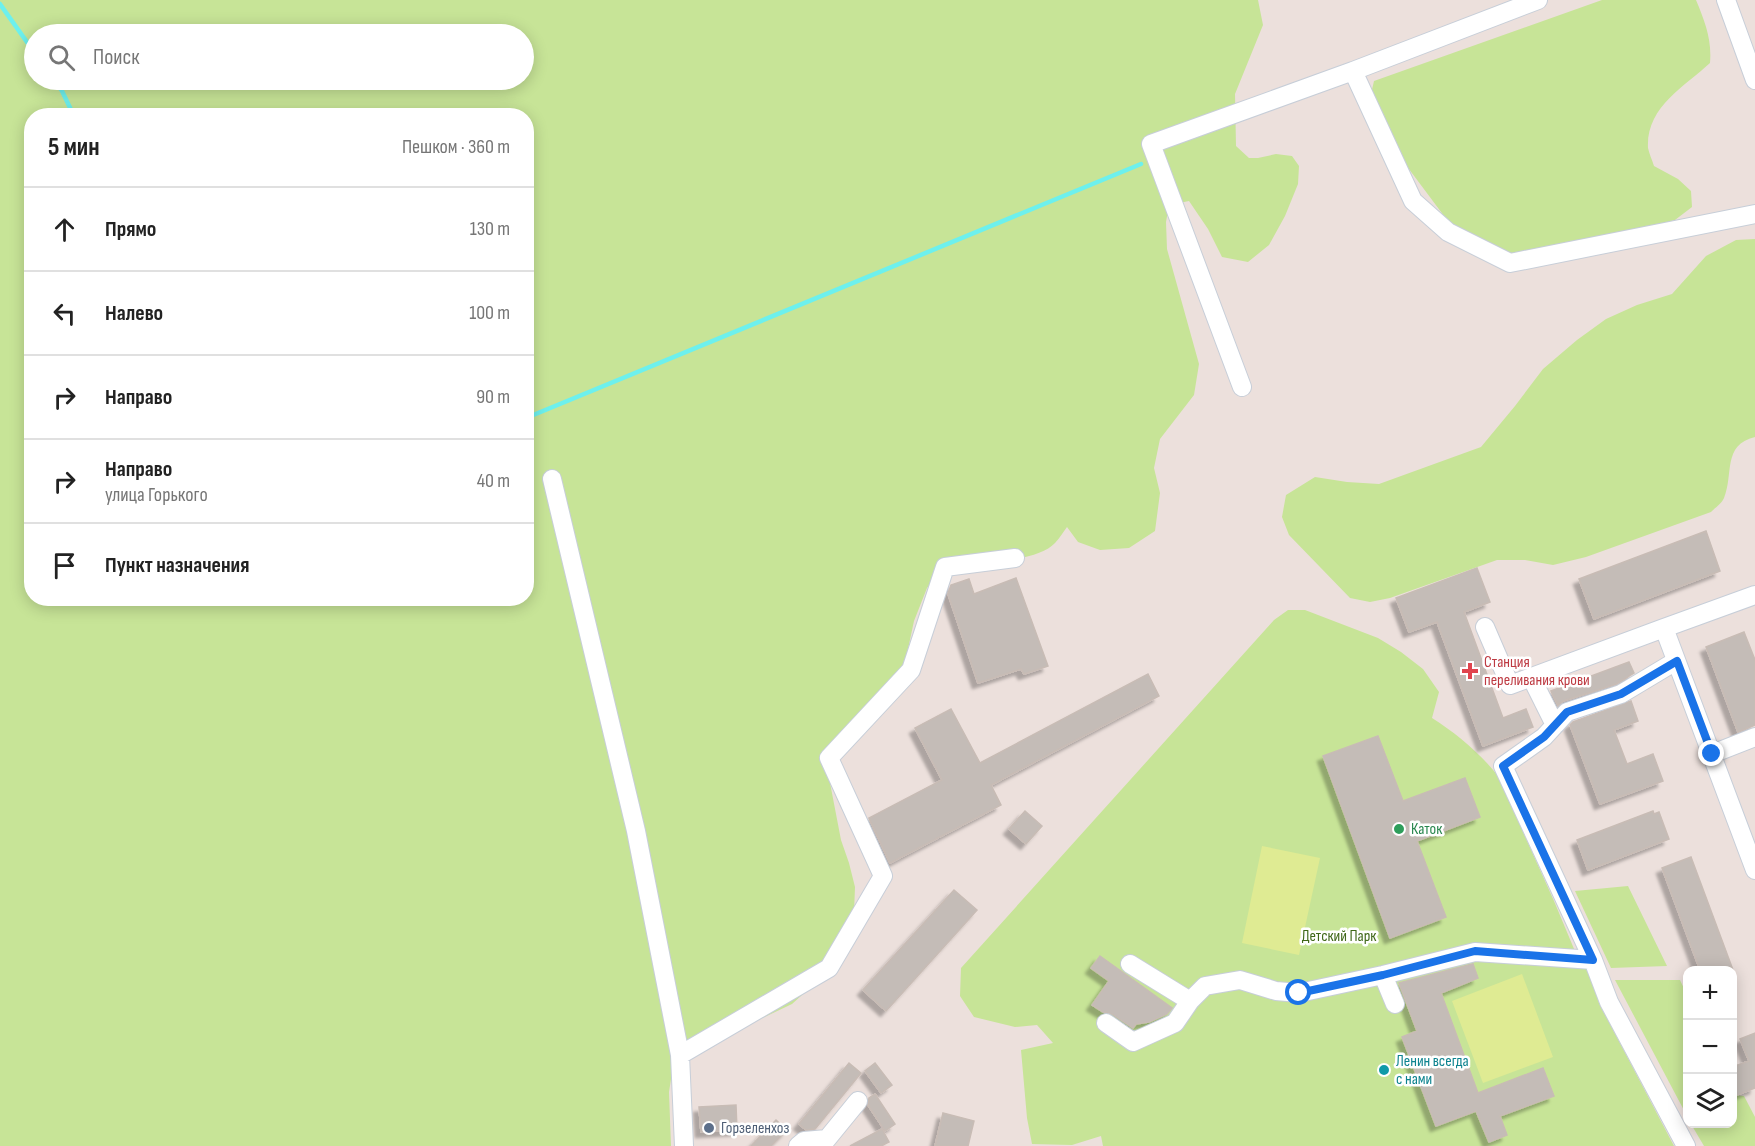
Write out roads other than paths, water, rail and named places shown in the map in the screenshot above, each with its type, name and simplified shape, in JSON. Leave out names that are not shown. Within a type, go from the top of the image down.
[{"type":"street","points":[[1242,387],[1151,144],[1353,71],[1538,0]]},
{"type":"street","points":[[1726,0],[1755,80]]},
{"type":"street","points":[[1353,71],[1413,201],[1448,232],[1510,263],[1755,214]]},
{"type":"street","points":[[552,479],[636,831],[680,1056],[684,1146]]},
{"type":"street","points":[[680,1056],[829,968],[883,876],[829,758],[911,670],[945,567],[1015,558]]},
{"type":"street","points":[[1485,627],[1510,685],[1664,628],[1754,600]]},
{"type":"street","points":[[1664,628],[1755,870]]},
{"type":"street","points":[[1677,661],[1621,694],[1567,712],[1544,737],[1503,766],[1593,960],[1609,1002],[1686,1146]]},
{"type":"street","points":[[1531,677],[1555,725]]},
{"type":"street","points":[[1712,754],[1755,737]]},
{"type":"street","points":[[1106,1023],[1133,1042],[1174,1023],[1190,1001],[1205,986],[1240,980],[1276,991],[1299,993],[1383,975],[1475,951],[1593,960]]},
{"type":"street","points":[[1130,964],[1190,1001]]},
{"type":"street","points":[[1383,975],[1395,1004]]},
{"type":"street","points":[[798,1146],[804,1142],[827,1139],[858,1101]]},
{"type":"waterway","points":[[0,4],[24,38]]},
{"type":"waterway","points":[[61,90],[70,108]]},
{"type":"waterway","points":[[534,415],[1141,164]]},
{"type":"place","name":"Станция переливания крови","points":[[1470,671]]},
{"type":"place","name":"Каток","points":[[1399,829]]},
{"type":"place","name":"Ленин всегда с нами","points":[[1384,1070]]},
{"type":"place","name":"Горзеленхоз","points":[[709,1128]]},
{"type":"park label","name":"Детский Парк","points":[[1339,936]]}]
